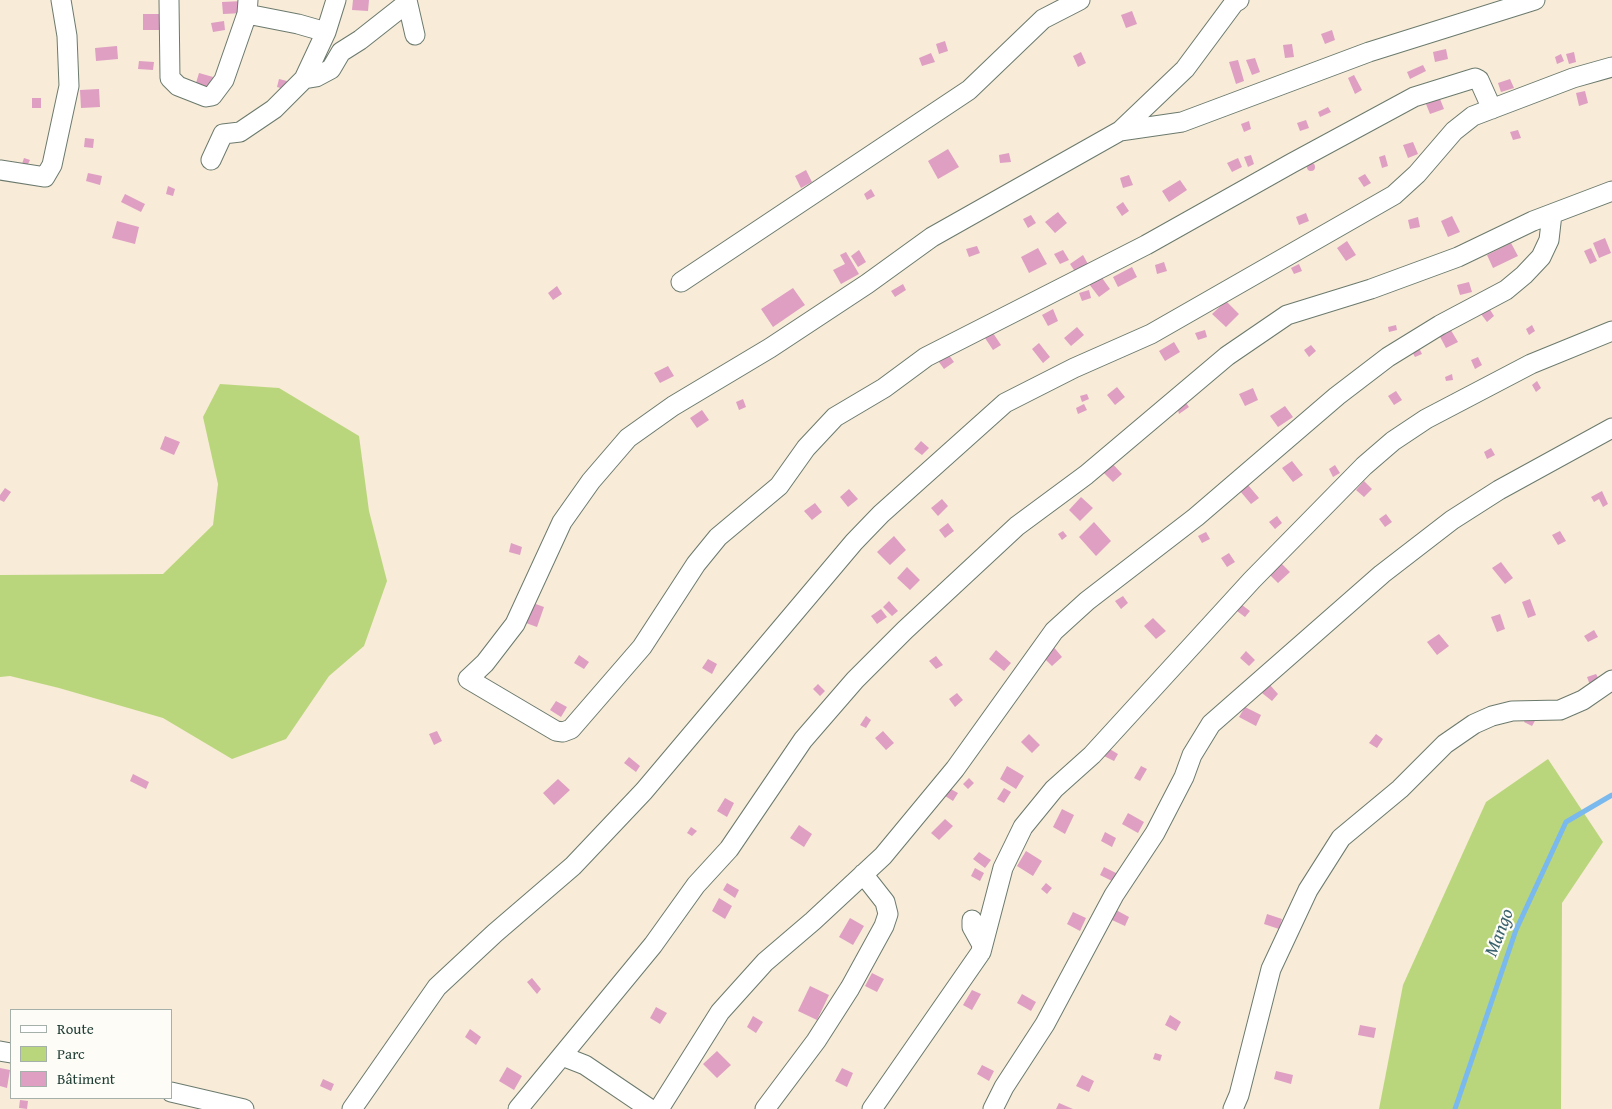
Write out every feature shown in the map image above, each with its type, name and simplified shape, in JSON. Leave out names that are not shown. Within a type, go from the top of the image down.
[{"type":"street","points":[[0,170],[45,177],[52,165],[69,86],[67,36],[61,0]]},
{"type":"street","points":[[169,0],[170,78],[178,86],[206,97],[212,96],[221,85],[248,7],[326,32]]},
{"type":"street","points":[[211,160],[223,134],[240,132],[274,109],[304,79],[326,32],[336,0]]},
{"type":"street","points":[[681,282],[969,90],[1043,19],[1080,0]]},
{"type":"street","points":[[1238,0],[1185,69],[1120,131],[932,237],[867,284],[770,348],[672,406],[628,438],[591,481],[562,522],[515,624],[485,663],[468,679],[556,731],[563,732],[571,729],[642,647],[696,564],[713,543],[734,522],[779,486],[806,448],[835,417],[884,388],[926,357],[1146,245],[1292,162],[1414,98],[1475,78],[1479,80],[1492,109]]},
{"type":"street","points":[[1120,131],[1182,122],[1368,52],[1535,0]]},
{"type":"street","points":[[304,79],[316,77],[331,69],[341,52],[360,40],[407,2],[415,35]]},
{"type":"street","points":[[352,1109],[437,987],[495,933],[573,866],[644,791],[854,542],[881,514],[1005,403],[1074,368],[1151,334],[1394,195],[1417,174],[1454,131],[1473,116],[1573,78],[1612,67]]},
{"type":"street","points":[[518,1109],[653,945],[696,885],[729,849],[803,740],[855,680],[905,630],[1017,526],[1086,475],[1227,356],[1287,315],[1371,289],[1458,257],[1552,214],[1612,191]]},
{"type":"street","points":[[660,1109],[720,1012],[765,962],[883,856],[955,769],[1054,630],[1087,601],[1196,517],[1338,396],[1388,357],[1506,290],[1518,280],[1541,257],[1549,240],[1552,214]]},
{"type":"street","points":[[872,1109],[981,952],[1003,868],[1023,827],[1054,790],[1092,755],[1252,580],[1364,466],[1393,441],[1426,419],[1531,364],[1612,331]]},
{"type":"street","points":[[993,1109],[1004,1087],[1044,1024],[1114,895],[1155,833],[1184,777],[1192,755],[1211,724],[1382,574],[1452,520],[1499,490],[1612,428]]},
{"type":"street","points":[[1233,1109],[1239,1095],[1271,969],[1308,890],[1342,838],[1400,789],[1445,744],[1474,724],[1492,716],[1512,711],[1560,710],[1583,700],[1612,680]]},
{"type":"street","points":[[765,1109],[835,1010],[884,926],[888,914],[886,902],[863,874]]},
{"type":"street","points":[[972,920],[974,932],[982,945],[981,952]]},
{"type":"street","points":[[562,1056],[585,1065],[650,1109]]},
{"type":"street","points":[[172,1092],[244,1109]]},
{"type":"green space","points":[[220,384],[279,388],[359,436],[369,511],[387,581],[364,646],[329,676],[286,739],[232,759],[163,718],[59,688],[10,676],[0,677],[0,575],[163,574],[213,525],[218,484],[203,417]]},
{"type":"green space","points":[[1548,759],[1603,842],[1562,903],[1561,1109],[1379,1109],[1403,985],[1486,802]]},
{"type":"building","points":[[353,0],[369,0],[368,11],[352,10]]},
{"type":"building","points":[[243,1],[244,13],[223,14],[222,2]]},
{"type":"building","points":[[1132,11],[1137,24],[1126,28],[1121,15]]},
{"type":"building","points":[[143,14],[161,14],[161,30],[143,30]]},
{"type":"building","points":[[224,21],[225,30],[213,32],[211,23]]},
{"type":"building","points":[[1332,30],[1335,40],[1325,44],[1321,34]]},
{"type":"building","points":[[945,41],[948,51],[939,54],[936,44]]},
{"type":"building","points":[[1292,44],[1294,57],[1285,58],[1283,45]]},
{"type":"building","points":[[117,46],[118,59],[96,61],[95,48]]},
{"type":"building","points":[[1446,49],[1448,59],[1435,62],[1433,52]]},
{"type":"building","points":[[1081,52],[1086,63],[1078,67],[1073,56]]},
{"type":"building","points":[[1574,52],[1576,62],[1569,64],[1566,54]]},
{"type":"building","points":[[931,53],[935,62],[922,66],[919,58]]},
{"type":"building","points":[[1561,54],[1564,61],[1557,64],[1555,57]]},
{"type":"building","points":[[1255,58],[1260,72],[1252,75],[1246,60]]},
{"type":"building","points":[[1238,60],[1244,81],[1236,84],[1229,62]]},
{"type":"building","points":[[139,61],[154,62],[153,70],[138,69]]},
{"type":"building","points":[[1423,65],[1426,71],[1410,79],[1407,72]]},
{"type":"building","points":[[199,73],[213,77],[210,88],[196,83]]},
{"type":"building","points":[[1354,75],[1362,90],[1355,94],[1348,78]]},
{"type":"building","points":[[279,79],[287,81],[284,89],[277,87]]},
{"type":"building","points":[[1510,79],[1514,88],[1501,92],[1498,83]]},
{"type":"building","points":[[99,89],[100,107],[81,108],[80,90]]},
{"type":"building","points":[[1585,91],[1588,103],[1579,106],[1576,93]]},
{"type":"building","points":[[32,98],[41,98],[41,108],[32,108]]},
{"type":"building","points":[[1440,99],[1444,109],[1430,114],[1426,104]]},
{"type":"building","points":[[1328,107],[1331,112],[1320,117],[1318,112]]},
{"type":"building","points":[[1306,120],[1309,128],[1300,131],[1297,123]]},
{"type":"building","points":[[1249,121],[1251,129],[1244,132],[1241,124]]},
{"type":"building","points":[[1518,130],[1521,138],[1513,140],[1510,132]]},
{"type":"building","points":[[85,138],[94,139],[93,148],[84,147]]},
{"type":"building","points":[[1413,142],[1418,154],[1408,158],[1403,145]]},
{"type":"building","points":[[948,149],[959,167],[938,179],[928,161]]},
{"type":"building","points":[[1009,153],[1011,162],[1000,163],[999,155]]},
{"type":"building","points":[[1251,155],[1254,164],[1248,167],[1244,157]]},
{"type":"building","points":[[1385,155],[1388,166],[1382,168],[1379,157]]},
{"type":"building","points":[[24,158],[30,160],[27,166],[22,164]]},
{"type":"building","points":[[1238,158],[1242,167],[1232,172],[1227,163]]},
{"type":"building","points":[[1311,163],[1315,167],[1311,171],[1307,167]]},
{"type":"building","points":[[806,170],[812,182],[801,188],[795,176]]},
{"type":"building","points":[[88,173],[102,176],[100,185],[86,181]]},
{"type":"building","points":[[1365,174],[1371,183],[1364,187],[1358,178]]},
{"type":"building","points":[[1129,175],[1133,185],[1123,188],[1120,178]]},
{"type":"building","points":[[1180,180],[1187,190],[1169,202],[1162,191]]},
{"type":"building","points":[[168,186],[175,189],[173,196],[166,194]]},
{"type":"building","points":[[871,189],[875,196],[867,200],[864,194]]},
{"type":"building","points":[[125,194],[145,204],[141,212],[121,202]]},
{"type":"building","points":[[1123,202],[1129,211],[1122,216],[1116,207]]},
{"type":"building","points":[[1058,212],[1067,223],[1055,233],[1045,222]]},
{"type":"building","points":[[1306,213],[1309,221],[1299,225],[1296,217]]},
{"type":"building","points":[[1031,215],[1036,223],[1028,228],[1023,219]]},
{"type":"building","points":[[1452,216],[1460,232],[1448,237],[1441,221]]},
{"type":"building","points":[[1418,217],[1420,227],[1410,229],[1408,220]]},
{"type":"building","points":[[117,221],[139,227],[135,244],[112,238]]},
{"type":"building","points":[[1605,238],[1611,253],[1599,258],[1593,243]]},
{"type":"building","points":[[1347,241],[1356,255],[1346,261],[1337,248]]},
{"type":"building","points":[[1511,243],[1518,256],[1493,268],[1487,255]]},
{"type":"building","points":[[977,246],[980,253],[969,257],[966,249]]},
{"type":"building","points":[[1038,248],[1047,264],[1029,273],[1021,257]]},
{"type":"building","points":[[1591,248],[1597,261],[1590,264],[1584,251]]},
{"type":"building","points":[[859,250],[866,262],[858,267],[851,256]]},
{"type":"building","points":[[1063,250],[1069,260],[1060,264],[1054,254]]},
{"type":"building","points":[[846,252],[859,274],[841,284],[833,270],[845,264],[840,255]]},
{"type":"building","points":[[1083,255],[1089,266],[1076,273],[1070,264]]},
{"type":"building","points":[[1164,262],[1167,271],[1157,274],[1155,265]]},
{"type":"building","points":[[1299,264],[1302,271],[1294,274],[1291,268]]},
{"type":"building","points":[[1132,267],[1137,277],[1118,287],[1113,277]]},
{"type":"building","points":[[1100,275],[1110,289],[1099,297],[1089,284]]},
{"type":"building","points":[[1469,282],[1472,292],[1460,295],[1457,285]]},
{"type":"building","points":[[903,284],[906,290],[895,297],[891,291]]},
{"type":"building","points":[[557,286],[562,294],[553,300],[548,293]]},
{"type":"building","points":[[793,288],[805,305],[773,327],[761,309]]},
{"type":"building","points":[[1089,290],[1091,298],[1082,301],[1079,293]]},
{"type":"building","points":[[1226,301],[1239,314],[1226,327],[1212,314]]},
{"type":"building","points":[[1489,308],[1494,316],[1487,322],[1481,314]]},
{"type":"building","points":[[1053,309],[1058,321],[1048,326],[1042,315]]},
{"type":"building","points":[[1396,325],[1397,330],[1389,332],[1388,327]]},
{"type":"building","points":[[1532,325],[1535,331],[1529,335],[1526,329]]},
{"type":"building","points":[[1077,327],[1084,335],[1071,346],[1064,338]]},
{"type":"building","points":[[1449,327],[1458,342],[1446,348],[1438,333]]},
{"type":"building","points":[[1205,330],[1207,337],[1198,340],[1195,333]]},
{"type":"building","points":[[993,333],[1001,345],[993,350],[985,338]]},
{"type":"building","points":[[1174,342],[1180,352],[1165,361],[1159,351]]},
{"type":"building","points":[[1039,343],[1050,357],[1043,363],[1032,349]]},
{"type":"building","points":[[1311,345],[1316,351],[1309,357],[1304,350]]},
{"type":"building","points":[[1418,346],[1422,354],[1415,357],[1411,350]]},
{"type":"building","points":[[946,351],[954,362],[944,369],[936,358]]},
{"type":"building","points":[[1478,357],[1482,365],[1475,369],[1471,360]]},
{"type":"building","points":[[668,366],[674,376],[660,383],[654,373]]},
{"type":"building","points":[[1452,374],[1453,380],[1446,381],[1445,377]]},
{"type":"building","points":[[1537,381],[1541,388],[1536,392],[1532,385]]},
{"type":"building","points":[[1117,387],[1125,397],[1115,405],[1107,395]]},
{"type":"building","points":[[1253,388],[1258,400],[1245,406],[1239,394]]},
{"type":"building","points":[[1396,391],[1402,400],[1394,405],[1388,396]]},
{"type":"building","points":[[1087,394],[1089,399],[1082,402],[1080,396]]},
{"type":"building","points":[[743,399],[746,407],[739,410],[736,402]]},
{"type":"building","points":[[1184,400],[1189,407],[1179,414],[1177,406]]},
{"type":"building","points":[[1084,404],[1087,410],[1078,414],[1076,408]]},
{"type":"building","points":[[1285,406],[1293,417],[1278,427],[1270,416]]},
{"type":"building","points":[[702,410],[709,420],[697,428],[690,418]]},
{"type":"building","points":[[165,436],[180,442],[174,455],[160,449]]},
{"type":"building","points":[[921,441],[929,448],[922,455],[914,449]]},
{"type":"building","points":[[1491,448],[1495,455],[1487,459],[1484,452]]},
{"type":"building","points":[[1110,461],[1122,474],[1113,482],[1101,470]]},
{"type":"building","points":[[1292,461],[1303,475],[1293,482],[1282,468]]},
{"type":"building","points":[[1335,465],[1340,473],[1333,477],[1329,469]]},
{"type":"building","points":[[1364,481],[1372,489],[1364,497],[1356,490]]},
{"type":"building","points":[[1248,485],[1259,498],[1251,504],[1240,491]]},
{"type":"building","points":[[5,488],[11,492],[4,502],[0,500],[0,495]]},
{"type":"building","points":[[849,489],[858,499],[848,507],[840,497]]},
{"type":"building","points":[[1602,491],[1608,504],[1603,507],[1599,499],[1594,502],[1591,497]]},
{"type":"building","points":[[1081,497],[1093,508],[1080,521],[1069,510]]},
{"type":"building","points":[[942,499],[948,506],[938,516],[931,508]]},
{"type":"building","points":[[815,503],[822,512],[812,520],[804,511]]},
{"type":"building","points":[[1386,514],[1392,522],[1385,527],[1379,519]]},
{"type":"building","points":[[1277,516],[1282,523],[1275,529],[1269,522]]},
{"type":"building","points":[[1094,522],[1111,541],[1096,556],[1079,537]]},
{"type":"building","points":[[948,523],[954,531],[945,538],[939,530]]},
{"type":"building","points":[[1063,531],[1067,536],[1062,540],[1058,534]]},
{"type":"building","points":[[1560,531],[1566,541],[1558,545],[1552,535]]},
{"type":"building","points":[[1206,532],[1210,539],[1202,543],[1198,536]]},
{"type":"building","points":[[894,536],[906,550],[890,565],[877,552]]},
{"type":"building","points":[[511,543],[522,547],[520,555],[509,552]]},
{"type":"building","points":[[1229,553],[1235,562],[1227,567],[1221,558]]},
{"type":"building","points":[[1280,562],[1290,572],[1278,583],[1269,574]]},
{"type":"building","points":[[1501,562],[1513,578],[1505,584],[1492,568]]},
{"type":"building","points":[[907,567],[920,580],[910,590],[897,578]]},
{"type":"building","points":[[1123,596],[1128,603],[1121,609],[1115,601]]},
{"type":"building","points":[[1530,599],[1536,615],[1528,618],[1522,602]]},
{"type":"building","points":[[889,601],[898,611],[892,616],[883,607]]},
{"type":"building","points":[[533,603],[544,607],[537,627],[526,623]]},
{"type":"building","points":[[1242,605],[1250,611],[1245,617],[1237,611]]},
{"type":"building","points":[[881,609],[887,617],[877,624],[871,616]]},
{"type":"building","points":[[1500,614],[1505,629],[1497,632],[1491,617]]},
{"type":"building","points":[[1153,618],[1166,631],[1156,639],[1144,626]]},
{"type":"building","points":[[1594,630],[1598,637],[1588,642],[1584,636]]},
{"type":"building","points":[[1439,634],[1449,646],[1437,655],[1427,642]]},
{"type":"building","points":[[1052,645],[1062,657],[1052,666],[1041,655]]},
{"type":"building","points":[[996,650],[1011,663],[1004,671],[989,659]]},
{"type":"building","points":[[1246,651],[1255,660],[1249,666],[1240,658]]},
{"type":"building","points":[[579,655],[589,662],[584,669],[574,663]]},
{"type":"building","points":[[936,656],[943,665],[936,669],[929,661]]},
{"type":"building","points":[[708,659],[717,664],[712,674],[702,668]]},
{"type":"building","points":[[1596,674],[1600,681],[1590,685],[1587,677]]},
{"type":"building","points":[[818,684],[825,691],[820,696],[813,689]]},
{"type":"building","points":[[1270,685],[1278,694],[1272,701],[1262,693]]},
{"type":"building","points":[[957,693],[963,700],[955,707],[949,699]]},
{"type":"building","points":[[556,701],[567,707],[561,717],[550,710]]},
{"type":"building","points":[[1245,707],[1261,715],[1256,726],[1239,717]]},
{"type":"building","points":[[1528,715],[1536,719],[1532,726],[1524,722]]},
{"type":"building","points":[[866,716],[871,720],[866,728],[860,725]]},
{"type":"building","points":[[437,731],[442,741],[434,745],[429,734]]},
{"type":"building","points":[[883,731],[894,743],[886,750],[875,738]]},
{"type":"building","points":[[1029,734],[1040,745],[1032,753],[1021,742]]},
{"type":"building","points":[[1376,734],[1383,739],[1377,748],[1369,743]]},
{"type":"building","points":[[1108,748],[1118,754],[1114,761],[1104,756]]},
{"type":"building","points":[[629,757],[640,766],[636,772],[624,763]]},
{"type":"building","points":[[1007,766],[1024,776],[1016,789],[1000,779]]},
{"type":"building","points":[[1141,766],[1147,769],[1140,781],[1134,778]]},
{"type":"building","points":[[133,774],[149,782],[146,789],[130,781]]},
{"type":"building","points":[[969,778],[974,783],[968,789],[963,784]]},
{"type":"building","points":[[558,779],[570,790],[554,805],[543,793]]},
{"type":"building","points":[[947,787],[958,793],[953,801],[942,794]]},
{"type":"building","points":[[1004,788],[1011,792],[1004,803],[997,799]]},
{"type":"building","points":[[725,798],[734,803],[727,817],[717,811]]},
{"type":"building","points":[[1062,809],[1074,815],[1065,834],[1053,827]]},
{"type":"building","points":[[1128,813],[1144,822],[1138,833],[1122,824]]},
{"type":"building","points":[[945,819],[953,826],[939,840],[931,833]]},
{"type":"building","points":[[799,825],[812,834],[804,847],[790,838]]},
{"type":"building","points":[[691,827],[697,831],[692,836],[687,833]]},
{"type":"building","points":[[1105,832],[1116,838],[1112,847],[1101,841]]},
{"type":"building","points":[[1026,851],[1042,861],[1033,876],[1017,866]]},
{"type":"building","points":[[979,852],[991,860],[985,868],[973,859]]},
{"type":"building","points":[[1104,867],[1122,876],[1118,884],[1100,875]]},
{"type":"building","points":[[975,868],[984,873],[980,881],[971,876]]},
{"type":"building","points":[[727,883],[739,890],[735,898],[723,890]]},
{"type":"building","points":[[1046,883],[1052,888],[1047,894],[1041,889]]},
{"type":"building","points":[[719,898],[732,906],[725,919],[712,911]]},
{"type":"building","points":[[1116,910],[1129,917],[1125,926],[1112,920]]},
{"type":"building","points":[[1073,912],[1086,918],[1080,931],[1067,924]]},
{"type":"building","points":[[1267,914],[1282,919],[1279,929],[1264,924]]},
{"type":"building","points":[[850,918],[864,926],[853,945],[839,937]]},
{"type":"building","points":[[872,973],[884,979],[877,992],[865,986]]},
{"type":"building","points":[[532,978],[541,989],[537,994],[527,982]]},
{"type":"building","points":[[810,986],[829,995],[817,1020],[798,1011]]},
{"type":"building","points":[[972,990],[981,994],[972,1010],[963,1005]]},
{"type":"building","points":[[1022,994],[1036,1002],[1031,1011],[1017,1003]]},
{"type":"building","points":[[656,1007],[667,1013],[660,1024],[650,1018]]},
{"type":"building","points":[[1170,1015],[1181,1022],[1176,1031],[1165,1025]]},
{"type":"building","points":[[753,1016],[763,1022],[756,1033],[747,1027]]},
{"type":"building","points":[[1360,1025],[1376,1028],[1374,1038],[1358,1035]]},
{"type":"building","points":[[470,1029],[481,1037],[476,1045],[465,1037]]},
{"type":"building","points":[[717,1051],[731,1065],[717,1078],[703,1064]]},
{"type":"building","points":[[1155,1053],[1162,1055],[1160,1061],[1153,1059]]},
{"type":"building","points":[[982,1065],[994,1071],[989,1081],[977,1074]]},
{"type":"building","points":[[507,1067],[522,1076],[514,1090],[499,1081]]},
{"type":"building","points":[[0,1068],[10,1070],[7,1088],[0,1086]]},
{"type":"building","points":[[842,1068],[853,1073],[847,1087],[835,1081]]},
{"type":"building","points":[[1276,1071],[1293,1075],[1291,1084],[1274,1079]]},
{"type":"building","points":[[1082,1075],[1094,1081],[1089,1092],[1076,1086]]},
{"type":"building","points":[[323,1079],[334,1084],[331,1091],[320,1086]]},
{"type":"building","points":[[20,1100],[28,1101],[27,1109],[19,1108]]},
{"type":"building","points":[[1059,1103],[1073,1109],[1056,1109]]},
{"type":"waterway","name":"Mango","points":[[1455,1109],[1516,930],[1566,822],[1612,795]]}]
